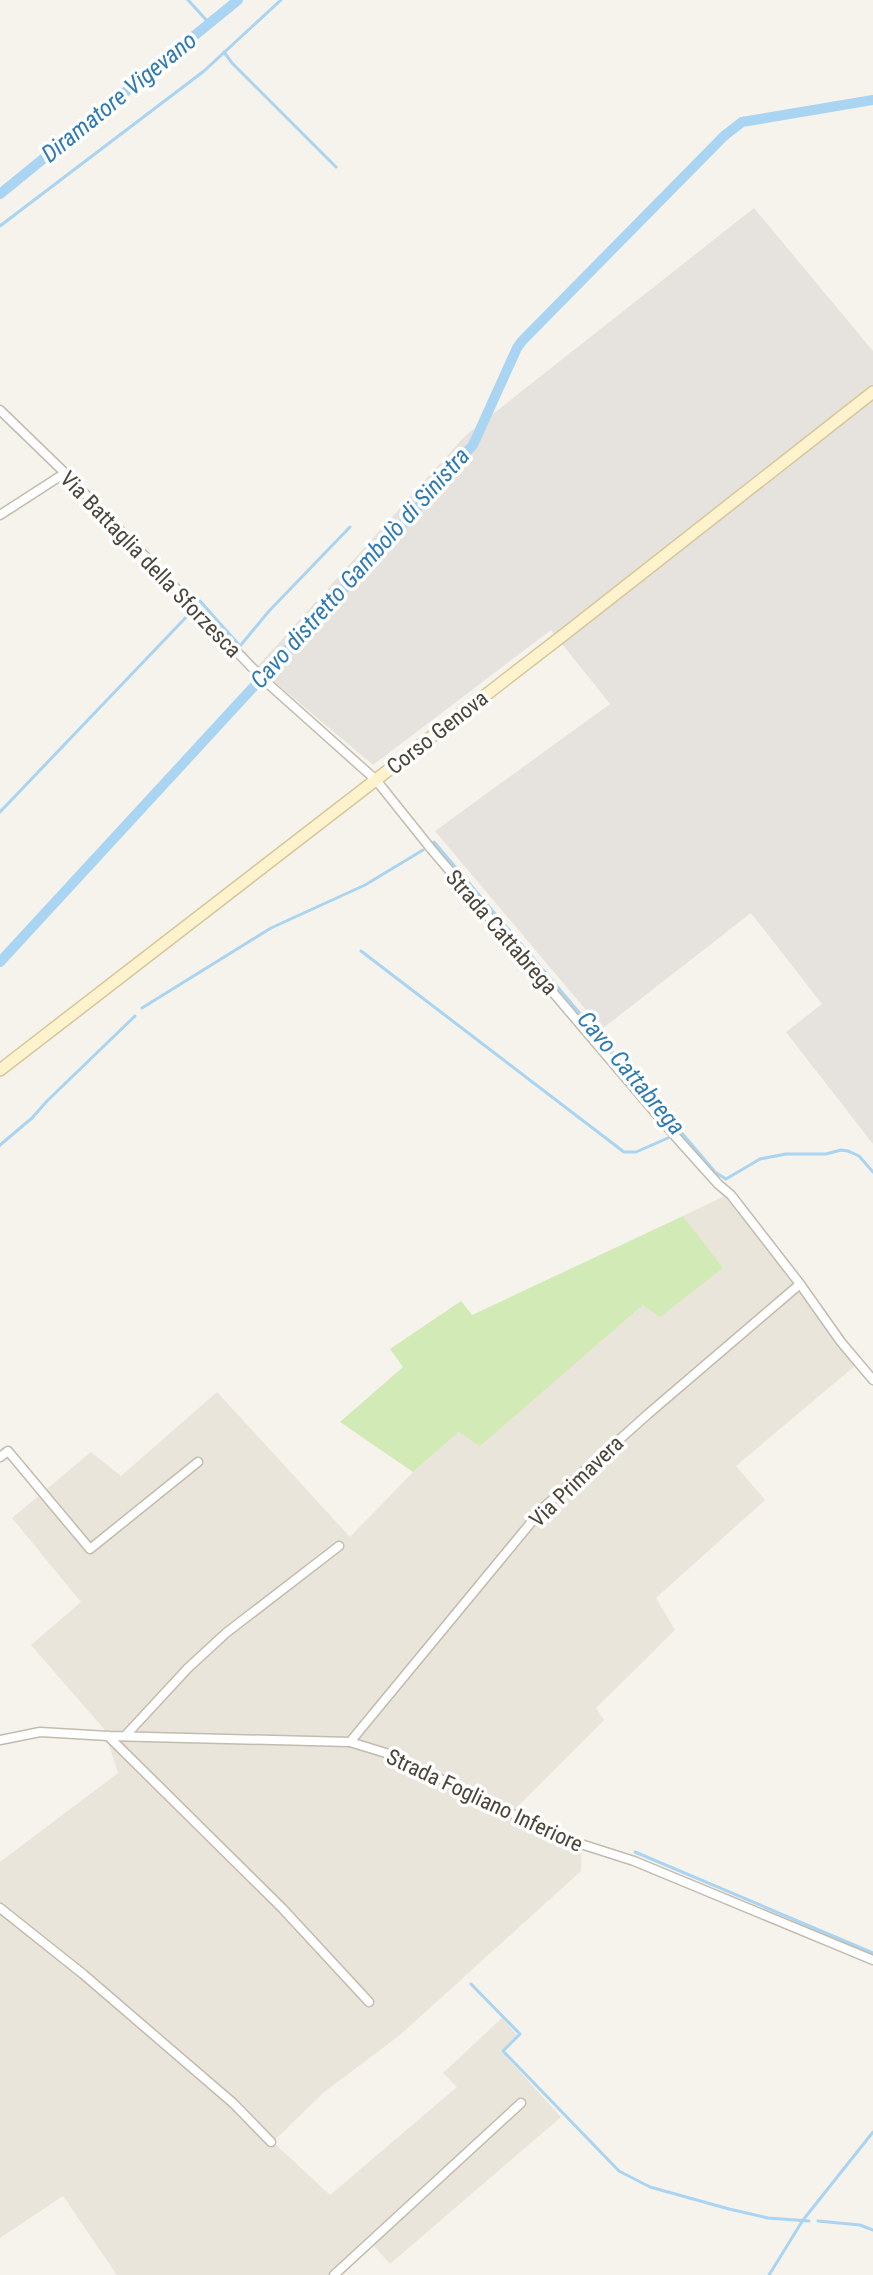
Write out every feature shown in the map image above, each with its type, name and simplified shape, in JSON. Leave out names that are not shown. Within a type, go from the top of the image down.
[{"type":"main road","name":"Corso Genova","points":[[0,1070],[873,392]]},
{"type":"street","name":"Via Battaglia della Sforzesca","points":[[0,410],[65,473],[260,677],[376,780]]},
{"type":"street","points":[[0,515],[65,473]]},
{"type":"street","name":"Strada Cattabrega","points":[[376,780],[675,1136],[731,1195],[873,1380]]},
{"type":"street","name":"Via Primavera","points":[[350,1742],[543,1508],[800,1284]]},
{"type":"street","points":[[0,1457],[8,1451],[90,1549],[198,1462]]},
{"type":"street","points":[[125,1736],[188,1668],[226,1633],[339,1546]]},
{"type":"street","name":"Strada Fogliano Inferiore","points":[[0,1740],[40,1732],[350,1742],[389,1754],[562,1838],[634,1861],[873,1960]]},
{"type":"street","points":[[108,1736],[271,1897],[369,2002]]},
{"type":"street","points":[[0,1908],[83,1974],[233,2103],[271,2142]]},
{"type":"street","points":[[334,2275],[521,2103]]},
{"type":"shaded area","points":[[754,208],[873,351],[873,1144],[786,1032],[822,1004],[751,913],[602,1029],[435,831],[610,704],[551,630],[373,765],[257,667],[465,436]]},
{"type":"shaded area","points":[[731,1193],[803,1281],[856,1365],[736,1466],[765,1500],[656,1598],[675,1630],[596,1708],[604,1720],[515,1809],[556,1831],[582,1840],[581,1871],[400,2035],[323,2093],[273,2142],[330,2195],[457,2087],[443,2073],[502,2018],[517,2035],[501,2051],[561,2117],[390,2264],[373,2245],[340,2275],[117,2275],[63,2196],[0,2238],[0,1862],[118,1773],[104,1729],[31,1645],[81,1602],[12,1518],[91,1452],[121,1476],[217,1392],[350,1537],[413,1472],[459,1432],[480,1445],[643,1305],[722,1268],[683,1216]]},
{"type":"green space","points":[[683,1216],[723,1268],[660,1317],[643,1305],[480,1446],[459,1432],[413,1472],[340,1422],[403,1367],[390,1349],[461,1301],[472,1315]]},
{"type":"waterway","points":[[188,0],[209,23]]},
{"type":"waterway","name":"Diramatore Vigevano","points":[[0,194],[238,0]]},
{"type":"waterway","name":"Cavo distretto Gambolò di Sinistra","points":[[0,226],[204,71],[281,0]]},
{"type":"waterway","points":[[224,52],[336,167]]},
{"type":"waterway","name":"Cavo distretto Gambolò di Sinistra","points":[[0,962],[473,445],[522,341],[724,136],[742,122],[873,100]]},
{"type":"waterway","points":[[200,601],[240,646],[269,611],[350,527]]},
{"type":"waterway","points":[[0,812],[192,611]]},
{"type":"waterway","name":"Cavo Cattabrega","points":[[434,842],[715,1172],[726,1179],[760,1159],[841,1150],[859,1156],[873,1172]]},
{"type":"waterway","name":"Cavo Cattabrega","points":[[142,1008],[271,928],[365,885],[423,850]]},
{"type":"waterway","points":[[361,951],[624,1152],[636,1152],[668,1138]]},
{"type":"waterway","name":"Cavo Cattabrega","points":[[0,1145],[32,1118],[135,1016]]},
{"type":"waterway","points":[[635,1852],[873,1953]]},
{"type":"waterway","points":[[471,1984],[520,2034],[503,2051],[619,2171],[650,2187],[729,2209],[768,2218],[809,2221]]},
{"type":"waterway","points":[[769,2275],[803,2220],[873,2132]]},
{"type":"waterway","points":[[818,2221],[860,2225],[873,2230]]}]
